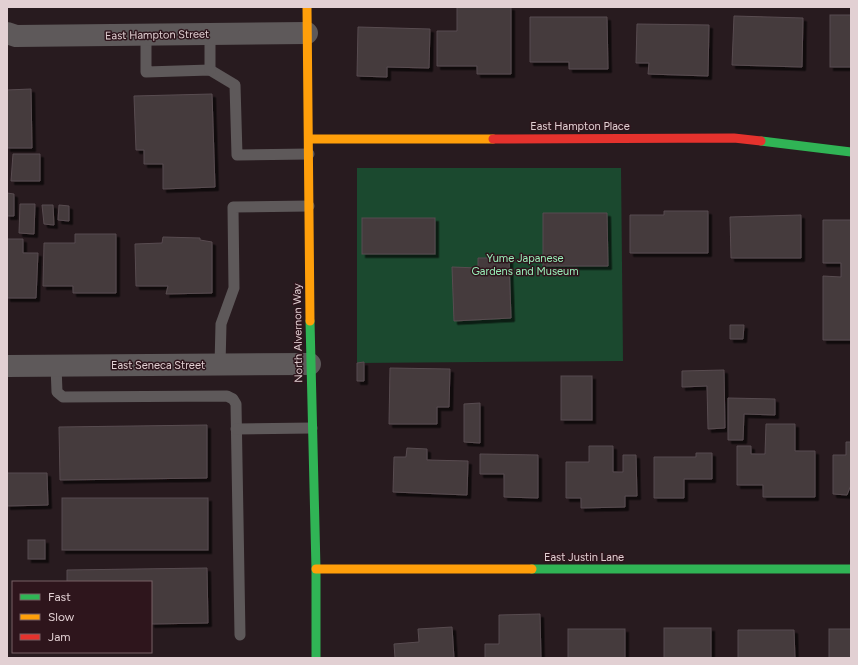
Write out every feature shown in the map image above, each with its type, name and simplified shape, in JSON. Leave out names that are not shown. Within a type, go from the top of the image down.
[{"type":"street","name":"North Alvernon Way","points":[[307,7],[310,206],[310,364],[316,569],[316,658]]},
{"type":"street","name":"East Hampton Street","points":[[7,34],[16,36],[307,34]]},
{"type":"street","name":"East Hampton Place","points":[[309,139],[734,138],[851,152]]},
{"type":"street","name":"East Seneca Street","points":[[7,366],[310,364]]},
{"type":"street","name":"East Justin Lane","points":[[316,569],[851,569]]},
{"type":"lane","points":[[210,34],[210,70]]},
{"type":"lane","points":[[146,35],[146,72],[210,70],[235,85],[237,155],[309,154]]},
{"type":"lane","points":[[220,365],[221,324],[234,288],[233,207],[310,206]]},
{"type":"lane","points":[[56,366],[57,392],[63,397],[230,396],[236,404],[240,635]]},
{"type":"lane","points":[[236,429],[312,428]]},
{"type":"green space","name":"Yume Japanese Gardens and Museum","points":[[357,168],[621,168],[623,361],[357,363]]},
{"type":"building","points":[[457,7],[511,7],[511,74],[477,74],[477,66],[437,66],[437,31],[457,31]]},
{"type":"building","points":[[830,15],[851,15],[851,67],[830,67]]},
{"type":"building","points":[[734,16],[803,18],[802,67],[732,65]]},
{"type":"building","points":[[530,17],[607,17],[608,69],[569,69],[569,62],[530,62]]},
{"type":"building","points":[[637,24],[709,25],[708,76],[648,74],[649,63],[636,63]]},
{"type":"building","points":[[358,27],[430,29],[429,68],[387,67],[387,77],[357,76]]},
{"type":"building","points":[[31,89],[32,148],[7,148],[7,90]]},
{"type":"building","points":[[212,94],[215,187],[163,189],[163,164],[144,164],[144,150],[136,150],[134,96]]},
{"type":"building","points":[[13,154],[40,154],[40,181],[11,181]]},
{"type":"building","points":[[7,193],[14,194],[14,216],[7,216]]},
{"type":"building","points":[[20,204],[35,204],[34,234],[19,233]]},
{"type":"building","points":[[42,205],[53,205],[54,225],[44,224]]},
{"type":"building","points":[[59,205],[69,206],[69,221],[58,220]]},
{"type":"building","points":[[664,211],[708,211],[708,253],[630,253],[630,215],[664,215]]},
{"type":"building","points":[[543,213],[607,213],[608,266],[543,266]]},
{"type":"building","points":[[801,215],[801,258],[731,258],[730,217]]},
{"type":"building","points":[[362,218],[435,218],[435,254],[362,254]]},
{"type":"building","points":[[823,220],[851,220],[851,340],[823,340],[823,276],[841,277],[841,263],[823,263]]},
{"type":"building","points":[[75,234],[116,234],[116,293],[73,293],[73,286],[43,286],[44,243],[75,243]]},
{"type":"building","points":[[163,237],[200,238],[200,240],[212,242],[212,293],[166,294],[168,286],[136,286],[135,244],[162,243]]},
{"type":"building","points":[[7,239],[23,239],[23,253],[38,253],[36,298],[7,298]]},
{"type":"building","points":[[478,258],[509,258],[511,318],[454,321],[452,267],[478,268]]},
{"type":"building","points":[[730,325],[744,325],[743,339],[730,339]]},
{"type":"building","points":[[364,362],[364,381],[357,381],[357,363]]},
{"type":"building","points":[[390,368],[450,369],[449,407],[437,407],[437,424],[389,424]]},
{"type":"building","points":[[724,370],[725,428],[708,429],[707,386],[682,387],[682,371]]},
{"type":"building","points":[[561,376],[592,376],[592,420],[561,420]]},
{"type":"building","points":[[728,398],[775,399],[775,415],[744,414],[743,440],[728,440]]},
{"type":"building","points":[[480,403],[480,443],[464,442],[464,404]]},
{"type":"building","points":[[766,424],[795,424],[795,451],[815,451],[815,497],[763,497],[763,485],[737,485],[737,446],[751,446],[751,454],[765,454]]},
{"type":"building","points":[[207,425],[207,478],[60,480],[59,427]]},
{"type":"building","points":[[846,442],[851,442],[851,485],[847,495],[833,494],[833,455],[846,455]]},
{"type":"building","points":[[589,446],[613,446],[613,472],[623,472],[623,455],[636,455],[637,496],[625,496],[625,507],[581,508],[581,498],[566,498],[566,462],[589,462]]},
{"type":"building","points":[[407,448],[427,449],[427,460],[468,461],[467,495],[393,492],[394,457],[406,457]]},
{"type":"building","points":[[696,453],[712,453],[712,479],[684,479],[684,498],[654,498],[654,457],[696,457]]},
{"type":"building","points":[[480,454],[538,455],[538,498],[504,497],[504,474],[480,474]]},
{"type":"building","points":[[7,473],[47,473],[48,505],[7,506]]},
{"type":"building","points":[[62,498],[208,498],[208,550],[62,550]]},
{"type":"building","points":[[28,540],[45,540],[45,559],[28,559]]},
{"type":"building","points":[[207,568],[208,623],[152,624],[152,581],[67,581],[67,570]]},
{"type":"building","points":[[540,614],[541,658],[485,658],[485,644],[499,644],[499,615]]},
{"type":"building","points":[[452,627],[454,658],[395,658],[394,644],[419,642],[418,629]]},
{"type":"building","points":[[664,628],[711,628],[711,658],[664,658]]},
{"type":"building","points":[[568,629],[625,629],[625,658],[568,658]]},
{"type":"building","points":[[829,629],[851,629],[851,658],[829,658]]},
{"type":"building","points":[[738,630],[794,630],[795,658],[738,658]]},
{"type":"traffic: fast","points":[[761,141],[851,152]]},
{"type":"traffic: fast","points":[[310,321],[316,569],[316,658]]},
{"type":"traffic: fast","points":[[532,569],[851,569]]},
{"type":"traffic: slow","points":[[307,7],[310,321]]},
{"type":"traffic: slow","points":[[309,139],[493,139]]},
{"type":"traffic: slow","points":[[316,569],[532,569]]},
{"type":"traffic: jam","points":[[493,139],[734,138],[761,141]]}]
